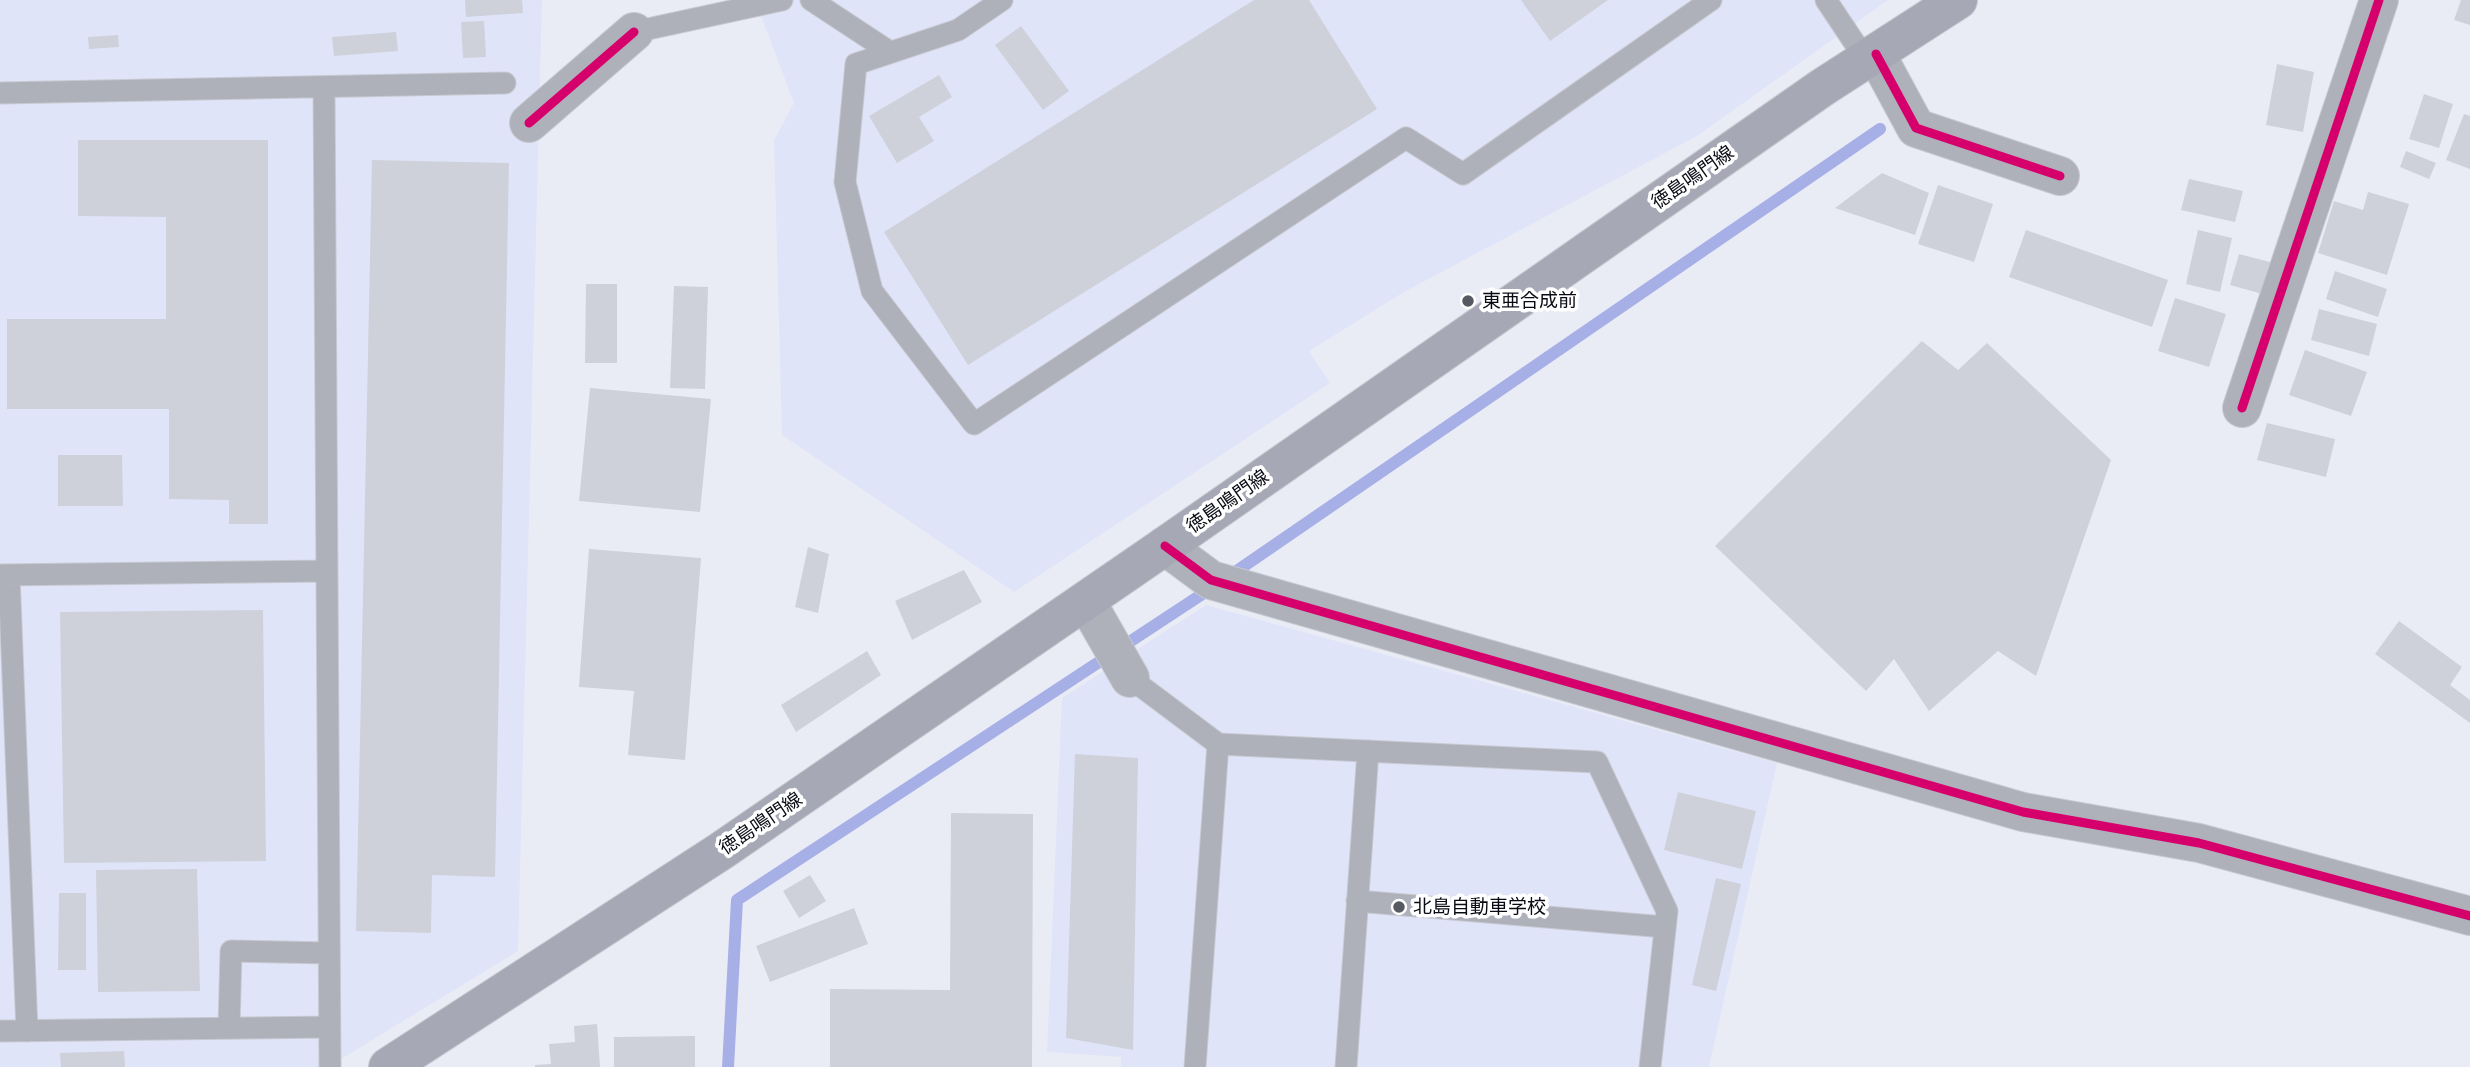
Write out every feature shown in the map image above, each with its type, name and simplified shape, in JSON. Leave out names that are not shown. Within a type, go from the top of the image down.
[{"type":"main road","name":"徳島鳴門線","points":[[388,1067],[721,851],[1086,601],[1811,95],[1958,0]]},
{"type":"street","points":[[2242,408],[2379,0]]},
{"type":"street","points":[[529,122],[634,32]]},
{"type":"street","points":[[1871,57],[1916,128],[2060,176]]},
{"type":"street","points":[[1165,546],[1211,580],[2009,808],[2199,843],[2470,916]]},
{"type":"street","points":[[1086,601],[1130,678]]},
{"type":"lane","points":[[634,32],[782,0]]},
{"type":"lane","points":[[811,0],[890,52]]},
{"type":"lane","points":[[1002,0],[958,30],[856,64],[845,182],[872,291],[974,424],[1406,138],[1464,174],[1711,0]]},
{"type":"lane","points":[[1826,0],[1871,57]]},
{"type":"lane","points":[[0,93],[505,83]]},
{"type":"lane","points":[[324,87],[330,1067]]},
{"type":"lane","points":[[27,1031],[4,575],[326,571]]},
{"type":"lane","points":[[1130,678],[1218,744],[1597,762],[1667,911],[1650,1067]]},
{"type":"lane","points":[[1195,1067],[1218,744]]},
{"type":"lane","points":[[1346,1067],[1368,751]]},
{"type":"lane","points":[[1357,901],[1665,927]]},
{"type":"lane","points":[[229,1028],[230,951],[329,953]]},
{"type":"lane","points":[[0,1031],[329,1027]]},
{"type":"shaded area","points":[[0,0],[542,0],[518,951],[328,1067],[0,1067]]},
{"type":"shaded area","points":[[755,0],[1888,0],[1697,136],[1404,292],[1309,351],[1330,383],[1014,592],[782,435],[774,140],[794,103]]},
{"type":"shaded area","name":"北島自動車学校","points":[[1206,605],[1777,763],[1709,1067],[1121,1067],[1121,1057],[1047,1052],[1062,698]]},
{"type":"building","points":[[465,0],[522,0],[523,13],[466,17]]},
{"type":"building","points":[[1254,0],[1309,0],[1377,109],[968,365],[884,232]]},
{"type":"building","points":[[1521,0],[1608,0],[1550,41]]},
{"type":"building","points":[[2461,0],[2470,0],[2470,25],[2454,20]]},
{"type":"building","points":[[484,21],[486,57],[463,58],[461,22]]},
{"type":"building","points":[[1021,26],[1069,91],[1043,110],[995,45]]},
{"type":"building","points":[[396,32],[398,51],[334,56],[332,37]]},
{"type":"building","points":[[118,35],[119,47],[89,49],[88,37]]},
{"type":"building","points":[[2277,64],[2314,72],[2303,132],[2266,125]]},
{"type":"building","points":[[939,75],[952,97],[919,117],[934,141],[897,163],[869,116]]},
{"type":"building","points":[[2424,94],[2453,104],[2439,148],[2409,139]]},
{"type":"building","points":[[2464,114],[2470,116],[2470,169],[2446,160]]},
{"type":"building","points":[[78,140],[268,140],[268,524],[229,524],[229,500],[169,499],[169,409],[7,409],[7,319],[166,319],[166,217],[78,216]]},
{"type":"building","points":[[2406,151],[2436,163],[2429,179],[2400,167]]},
{"type":"building","points":[[372,160],[509,163],[495,877],[432,875],[431,933],[356,931]]},
{"type":"building","points":[[1882,173],[1929,193],[1915,235],[1835,208]]},
{"type":"building","points":[[2189,179],[2243,191],[2235,222],[2181,210]]},
{"type":"building","points":[[1938,185],[1993,204],[1974,262],[1918,244]]},
{"type":"building","points":[[2368,192],[2409,204],[2387,275],[2318,253],[2334,201],[2363,210]]},
{"type":"building","points":[[2026,230],[2168,280],[2152,327],[2009,277]]},
{"type":"building","points":[[2198,230],[2232,238],[2220,292],[2186,284]]},
{"type":"building","points":[[2239,254],[2274,263],[2266,295],[2230,285]]},
{"type":"building","points":[[2335,271],[2387,289],[2378,317],[2326,299]]},
{"type":"building","points":[[586,284],[617,284],[617,363],[585,363]]},
{"type":"building","points":[[674,286],[708,287],[705,389],[670,388]]},
{"type":"building","points":[[2175,298],[2226,314],[2209,367],[2158,351]]},
{"type":"building","points":[[2319,309],[2377,324],[2369,356],[2311,340]]},
{"type":"building","points":[[1922,341],[1958,370],[1987,343],[2111,460],[2036,676],[1998,651],[1929,711],[1894,659],[1866,691],[1715,546]]},
{"type":"building","points":[[2305,350],[2367,372],[2351,416],[2289,395]]},
{"type":"building","points":[[590,388],[711,399],[700,512],[579,501]]},
{"type":"building","points":[[2267,423],[2335,439],[2326,477],[2257,460]]},
{"type":"building","points":[[58,455],[122,455],[123,506],[58,506]]},
{"type":"building","points":[[808,547],[829,554],[818,613],[795,607]]},
{"type":"building","points":[[589,549],[701,558],[685,760],[628,755],[634,691],[579,687]]},
{"type":"building","points":[[964,570],[982,602],[912,640],[895,601]]},
{"type":"building","points":[[263,610],[266,861],[64,863],[60,612]]},
{"type":"building","points":[[2399,621],[2462,667],[2450,685],[2470,700],[2470,723],[2375,654]]},
{"type":"building","points":[[867,651],[881,675],[796,732],[781,705]]},
{"type":"building","points":[[1075,754],[1138,758],[1133,1050],[1066,1038]]},
{"type":"building","points":[[1678,792],[1756,811],[1742,869],[1664,850]]},
{"type":"building","points":[[951,813],[1033,814],[1032,1067],[830,1067],[830,989],[950,990]]},
{"type":"building","points":[[197,869],[200,991],[98,992],[96,870]]},
{"type":"building","points":[[810,875],[826,901],[799,918],[783,891]]},
{"type":"building","points":[[1716,878],[1741,884],[1716,991],[1692,985]]},
{"type":"building","points":[[59,893],[86,893],[86,970],[58,970]]},
{"type":"building","points":[[854,908],[868,944],[770,982],[756,946]]},
{"type":"building","points":[[597,1024],[600,1067],[535,1067],[551,1064],[549,1044],[575,1042],[574,1026]]},
{"type":"building","points":[[695,1036],[695,1067],[614,1067],[614,1037]]},
{"type":"building","points":[[124,1051],[125,1067],[61,1067],[60,1053]]},
{"type":"waterway","points":[[1228,577],[1880,129]]},
{"type":"waterway","points":[[728,1067],[737,900],[1213,587]]},
{"type":"cycle path","points":[[2242,408],[2379,0]]},
{"type":"cycle path","points":[[529,123],[634,32]]},
{"type":"cycle path","points":[[1876,54],[1916,128],[2060,176]]},
{"type":"cycle path","points":[[1165,546],[1211,580],[2023,812],[2199,843],[2470,916]]},
{"type":"place","name":"東亜合成前","points":[[1468,301]]},
{"type":"place","name":"北島自動車学校","points":[[1399,907]]}]
